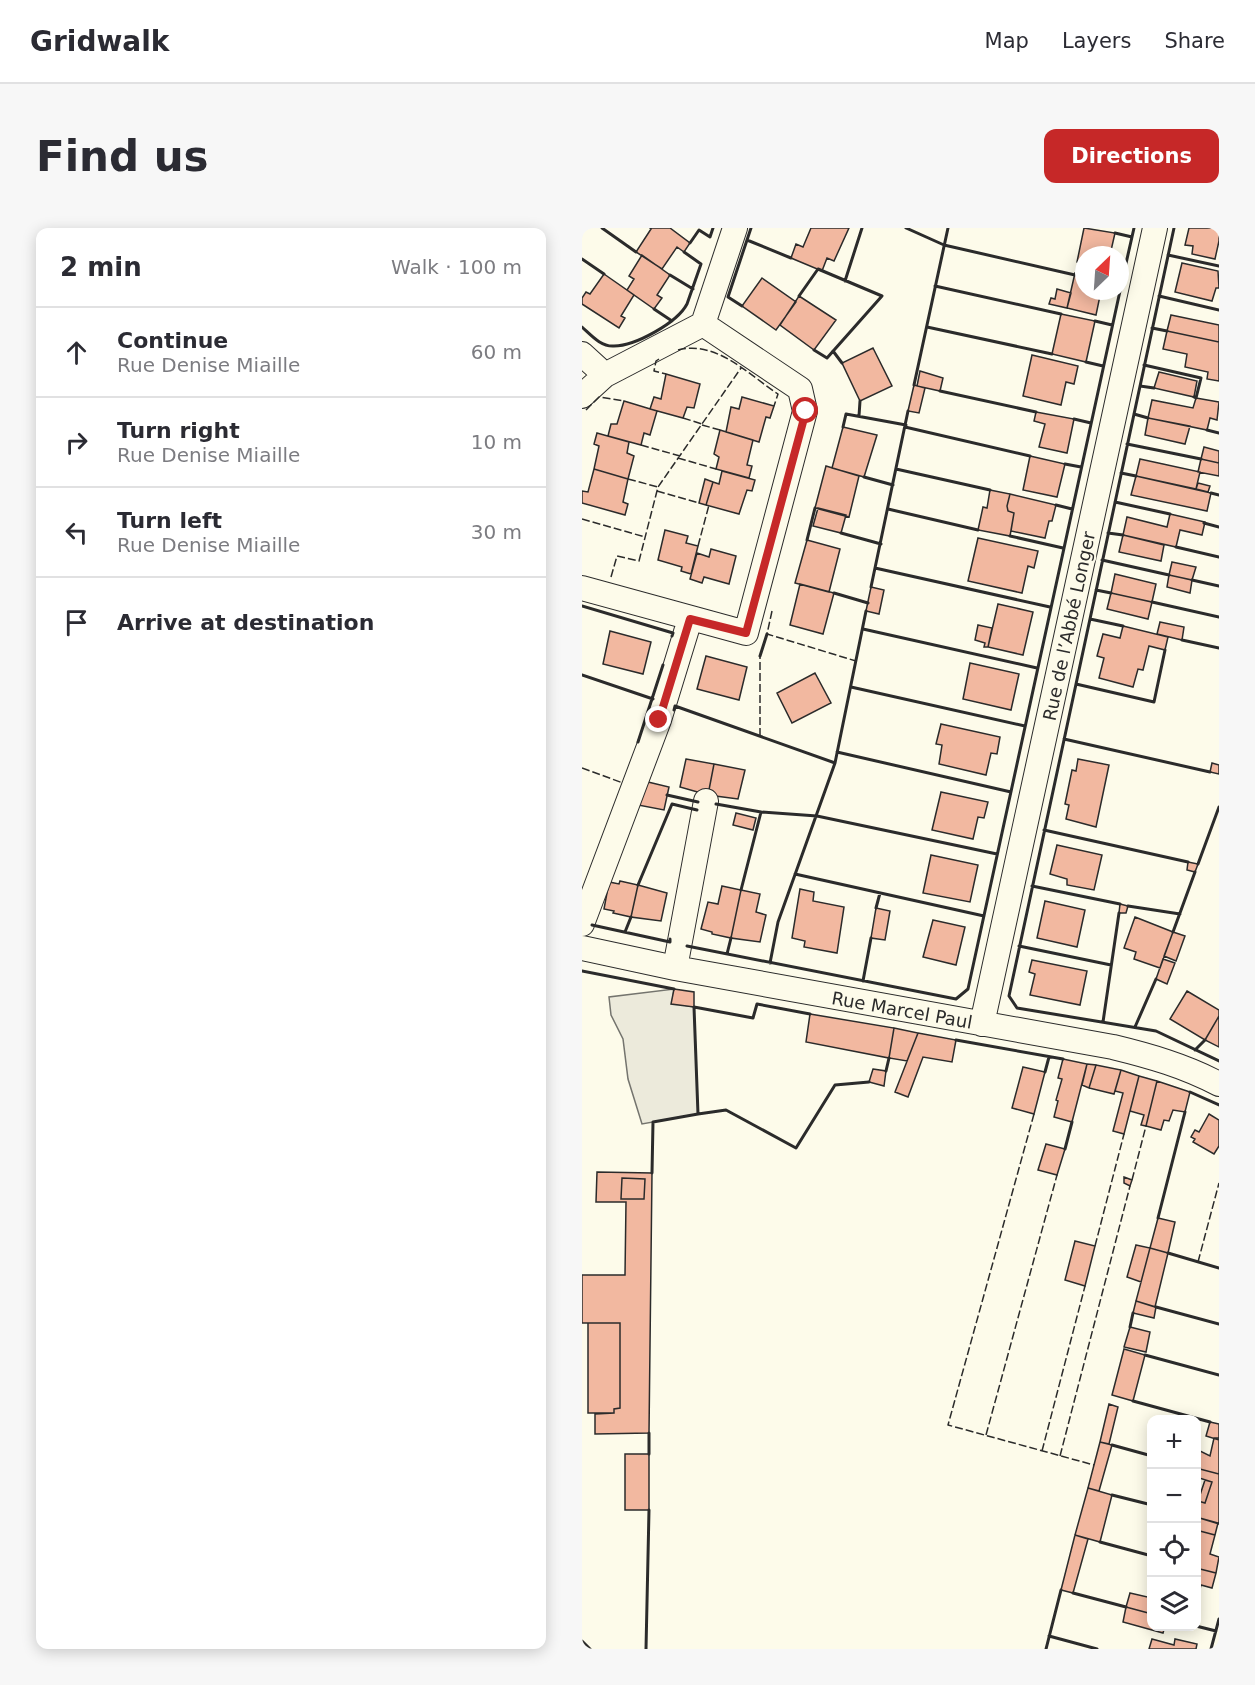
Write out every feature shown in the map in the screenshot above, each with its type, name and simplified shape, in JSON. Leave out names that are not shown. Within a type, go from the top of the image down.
[{"type":"street","points":[[582,396],[605,375],[704,324],[735,228]]},
{"type":"street","name":"Rue de l’Abbé Longer","points":[[982,1024],[1155,228]]},
{"type":"street","points":[[582,588],[746,633],[806,411],[800,389],[704,324]]},
{"type":"street","points":[[582,354],[605,375]]},
{"type":"street","points":[[582,924],[659,720],[690,619]]},
{"type":"street","points":[[675,968],[706,801]]},
{"type":"street","name":"Rue Marcel Paul","points":[[582,948],[675,968],[1113,1047],[1156,1058],[1219,1084]]},
{"type":"shaded area","points":[[674,989],[672,1003],[694,1007],[698,1114],[642,1124],[628,1079],[623,1039],[611,1015],[609,997]]},
{"type":"building","points":[[650,228],[670,228],[690,243],[684,252],[677,247],[662,269],[636,252]]},
{"type":"building","points":[[811,228],[849,228],[834,261],[827,258],[822,271],[791,258],[796,244],[803,247]]},
{"type":"building","points":[[1084,228],[1115,233],[1112,246],[1080,246]]},
{"type":"building","points":[[1189,228],[1219,228],[1215,259],[1192,254],[1193,246],[1185,245]]},
{"type":"building","points":[[642,255],[670,275],[657,295],[662,298],[654,309],[627,290],[634,279],[629,276]]},
{"type":"building","points":[[1182,263],[1218,271],[1219,288],[1216,288],[1212,301],[1175,292]]},
{"type":"building","points":[[1075,273],[1075,300],[1099,300],[1096,315],[1067,308]]},
{"type":"building","points":[[604,274],[634,295],[621,316],[625,318],[619,328],[582,304],[582,298],[586,292],[590,294]]},
{"type":"building","points":[[762,278],[796,302],[776,330],[742,306]]},
{"type":"building","points":[[1057,289],[1071,293],[1067,308],[1049,304],[1051,298],[1055,299]]},
{"type":"building","points":[[799,296],[836,320],[814,350],[780,325]]},
{"type":"building","points":[[1061,314],[1095,321],[1086,362],[1052,354]]},
{"type":"building","points":[[1171,315],[1219,325],[1219,342],[1167,331]]},
{"type":"building","points":[[1167,331],[1219,342],[1219,381],[1207,379],[1208,372],[1185,367],[1187,354],[1163,349]]},
{"type":"building","points":[[873,348],[892,386],[860,401],[842,363]]},
{"type":"building","points":[[1032,355],[1078,366],[1074,384],[1066,382],[1061,405],[1023,396]]},
{"type":"building","points":[[920,371],[943,378],[940,391],[917,386]]},
{"type":"building","points":[[1159,372],[1197,381],[1194,397],[1154,388]]},
{"type":"building","points":[[666,374],[700,384],[694,408],[687,407],[683,418],[650,409],[654,397],[661,399]]},
{"type":"building","points":[[914,385],[925,388],[919,413],[908,411]]},
{"type":"building","points":[[742,397],[774,406],[770,418],[766,417],[759,442],[726,432],[731,407],[739,409]]},
{"type":"building","points":[[1196,398],[1219,402],[1217,420],[1210,418],[1207,430],[1148,418],[1152,400],[1193,408]]},
{"type":"building","points":[[624,401],[657,411],[650,435],[644,433],[641,445],[608,436],[611,424],[617,424]]},
{"type":"building","points":[[1036,412],[1074,419],[1067,453],[1039,447],[1045,424],[1034,421]]},
{"type":"building","points":[[1148,418],[1190,426],[1185,444],[1145,435]]},
{"type":"building","points":[[843,427],[877,435],[864,477],[832,468]]},
{"type":"building","points":[[720,430],[753,440],[747,465],[752,466],[749,478],[716,469],[719,457],[714,454]]},
{"type":"building","points":[[597,433],[629,442],[627,453],[634,456],[628,479],[594,469],[599,446],[594,444]]},
{"type":"building","points":[[1204,447],[1219,451],[1219,463],[1201,459]]},
{"type":"building","points":[[1030,456],[1065,464],[1057,497],[1023,490]]},
{"type":"building","points":[[1140,459],[1200,472],[1196,489],[1136,476]]},
{"type":"building","points":[[1201,459],[1219,463],[1219,476],[1198,472]]},
{"type":"building","points":[[826,466],[859,476],[849,517],[815,508]]},
{"type":"building","points":[[594,469],[628,479],[623,502],[628,504],[625,515],[582,503],[582,491],[588,492]]},
{"type":"building","points":[[722,471],[755,480],[752,491],[747,490],[739,514],[706,505],[713,482],[719,484]]},
{"type":"building","points":[[1136,476],[1211,493],[1207,511],[1131,495]]},
{"type":"building","points":[[705,479],[713,482],[706,505],[699,503]]},
{"type":"building","points":[[1198,483],[1210,486],[1208,492],[1196,489]]},
{"type":"building","points":[[990,490],[1010,494],[1008,511],[1014,513],[1010,536],[978,530],[983,507],[987,508]]},
{"type":"building","points":[[1010,494],[1056,505],[1045,538],[1011,531],[1014,513],[1008,511]]},
{"type":"building","points":[[818,508],[846,515],[841,533],[813,526]]},
{"type":"building","points":[[1170,514],[1205,522],[1202,535],[1180,530],[1176,547],[1123,535],[1127,517],[1167,527]]},
{"type":"building","points":[[665,530],[688,536],[686,543],[698,546],[691,574],[681,571],[682,567],[658,560]]},
{"type":"building","points":[[1123,535],[1164,545],[1161,561],[1119,552]]},
{"type":"building","points":[[978,538],[1038,551],[1034,568],[1028,566],[1022,593],[968,581]]},
{"type":"building","points":[[807,540],[840,549],[829,592],[795,583]]},
{"type":"building","points":[[711,549],[736,556],[729,584],[704,577],[702,583],[690,579],[697,553],[709,557]]},
{"type":"building","points":[[1172,562],[1196,567],[1192,580],[1169,575]]},
{"type":"building","points":[[1115,574],[1156,584],[1152,602],[1111,593]]},
{"type":"building","points":[[1169,575],[1192,580],[1190,593],[1167,587]]},
{"type":"building","points":[[800,584],[834,593],[823,634],[790,625]]},
{"type":"building","points":[[871,587],[884,590],[879,614],[866,611]]},
{"type":"building","points":[[1111,593],[1152,602],[1148,619],[1107,609]]},
{"type":"building","points":[[998,604],[1033,612],[1023,655],[988,647]]},
{"type":"building","points":[[1160,622],[1184,627],[1182,640],[1157,634]]},
{"type":"building","points":[[978,625],[992,628],[988,647],[984,647],[985,643],[975,640]]},
{"type":"building","points":[[1123,626],[1168,637],[1165,650],[1149,646],[1143,670],[1138,669],[1133,687],[1099,678],[1104,658],[1097,656],[1103,634],[1120,638]]},
{"type":"building","points":[[610,631],[651,642],[643,674],[603,664]]},
{"type":"building","points":[[706,656],[747,667],[739,700],[697,689]]},
{"type":"building","points":[[970,663],[1019,674],[1011,710],[963,699]]},
{"type":"building","points":[[815,673],[831,703],[792,723],[777,693]]},
{"type":"building","points":[[941,724],[1000,737],[997,754],[991,753],[986,775],[939,764],[942,745],[936,744]]},
{"type":"building","points":[[686,759],[714,764],[708,795],[680,787]]},
{"type":"building","points":[[1078,759],[1109,765],[1096,827],[1066,819],[1069,805],[1065,804],[1072,770],[1076,771]]},
{"type":"building","points":[[1212,763],[1219,765],[1219,774],[1210,772]]},
{"type":"building","points":[[714,764],[745,770],[738,799],[708,795]]},
{"type":"building","points":[[648,782],[669,787],[664,810],[638,805]]},
{"type":"building","points":[[941,792],[988,802],[984,818],[978,817],[973,839],[932,830]]},
{"type":"building","points":[[736,813],[756,818],[753,830],[733,825]]},
{"type":"building","points":[[1057,845],[1102,855],[1094,890],[1067,885],[1067,879],[1050,874]]},
{"type":"building","points":[[931,855],[978,865],[970,902],[923,893]]},
{"type":"building","points":[[1188,862],[1198,864],[1195,872],[1187,870]]},
{"type":"building","points":[[620,881],[638,885],[631,917],[604,909],[609,882],[619,884]]},
{"type":"building","points":[[638,885],[667,893],[661,921],[631,917]]},
{"type":"building","points":[[722,886],[741,890],[731,938],[701,929],[708,902],[718,904]]},
{"type":"building","points":[[800,889],[814,892],[813,901],[844,907],[837,953],[804,947],[805,941],[792,938]]},
{"type":"building","points":[[741,890],[760,894],[756,912],[766,915],[760,942],[731,938]]},
{"type":"building","points":[[1045,901],[1085,910],[1077,947],[1037,938]]},
{"type":"building","points":[[1120,904],[1128,906],[1126,913],[1119,913]]},
{"type":"building","points":[[876,908],[890,911],[885,940],[871,938]]},
{"type":"building","points":[[1135,917],[1173,932],[1160,968],[1134,959],[1136,952],[1124,948]]},
{"type":"building","points":[[933,920],[965,927],[956,965],[923,957]]},
{"type":"building","points":[[1173,932],[1185,936],[1176,961],[1164,956]]},
{"type":"building","points":[[1163,959],[1175,963],[1167,984],[1156,979]]},
{"type":"building","points":[[1032,960],[1087,971],[1080,1005],[1030,995],[1035,974],[1029,972]]},
{"type":"building","points":[[674,989],[694,992],[694,1007],[671,1004]]},
{"type":"building","points":[[1187,991],[1219,1010],[1219,1016],[1205,1040],[1170,1019]]},
{"type":"building","points":[[810,1014],[894,1028],[889,1058],[806,1042]]},
{"type":"building","points":[[1219,1016],[1219,1047],[1205,1040]]},
{"type":"building","points":[[894,1028],[918,1033],[907,1061],[889,1058]]},
{"type":"building","points":[[918,1033],[956,1040],[952,1062],[923,1057],[908,1097],[895,1092]]},
{"type":"building","points":[[1063,1059],[1087,1064],[1072,1122],[1054,1117],[1062,1079],[1058,1078]]},
{"type":"building","points":[[1087,1064],[1096,1065],[1089,1088],[1082,1085]]},
{"type":"building","points":[[1096,1065],[1121,1070],[1114,1094],[1089,1088]]},
{"type":"building","points":[[1023,1067],[1045,1072],[1034,1114],[1012,1108]]},
{"type":"building","points":[[873,1069],[886,1071],[884,1086],[869,1082]]},
{"type":"building","points":[[1121,1070],[1139,1076],[1124,1134],[1113,1131],[1123,1093],[1115,1091]]},
{"type":"building","points":[[1139,1076],[1157,1081],[1146,1126],[1141,1125],[1144,1115],[1130,1111]]},
{"type":"building","points":[[1157,1081],[1190,1092],[1185,1112],[1173,1110],[1169,1121],[1164,1120],[1161,1130],[1146,1126]]},
{"type":"building","points":[[1209,1114],[1219,1120],[1219,1146],[1214,1154],[1193,1142],[1195,1139],[1191,1137],[1195,1130],[1199,1132]]},
{"type":"building","points":[[1046,1144],[1065,1149],[1057,1175],[1038,1170]]},
{"type":"building","points":[[597,1172],[652,1173],[649,1433],[595,1434],[595,1414],[614,1413],[614,1409],[620,1408],[620,1323],[582,1323],[582,1275],[625,1275],[626,1202],[596,1202]],"holes":[[[622,1178],[645,1179],[644,1199],[621,1199]]]},
{"type":"building","points":[[1124,1177],[1132,1180],[1130,1186],[1124,1183]]},
{"type":"building","points":[[622,1178],[645,1179],[644,1199],[621,1199]]},
{"type":"building","points":[[1158,1218],[1175,1222],[1168,1253],[1150,1248]]},
{"type":"building","points":[[1075,1241],[1095,1246],[1085,1286],[1065,1280]]},
{"type":"building","points":[[1136,1245],[1150,1248],[1141,1282],[1127,1277]]},
{"type":"building","points":[[1150,1248],[1168,1253],[1155,1307],[1136,1301]]},
{"type":"building","points":[[1136,1301],[1156,1307],[1154,1318],[1133,1313]]},
{"type":"building","points":[[588,1323],[620,1323],[620,1408],[614,1409],[614,1413],[588,1413]]},
{"type":"building","points":[[1130,1327],[1150,1332],[1146,1352],[1124,1347]]},
{"type":"building","points":[[1124,1349],[1145,1355],[1133,1401],[1112,1395]]},
{"type":"building","points":[[1109,1404],[1118,1407],[1109,1444],[1100,1442]]},
{"type":"building","points":[[1210,1422],[1219,1424],[1219,1440],[1206,1436]]},
{"type":"building","points":[[1214,1438],[1219,1438],[1219,1474],[1201,1469],[1201,1452],[1210,1456]]},
{"type":"building","points":[[1100,1442],[1112,1445],[1099,1491],[1088,1488]]},
{"type":"building","points":[[625,1454],[649,1454],[649,1510],[625,1510]]},
{"type":"building","points":[[1201,1469],[1219,1474],[1219,1524],[1201,1519],[1201,1502],[1205,1503],[1212,1482],[1201,1479]]},
{"type":"building","points":[[1205,1480],[1212,1482],[1205,1503],[1201,1502]]},
{"type":"building","points":[[1088,1488],[1112,1495],[1100,1542],[1075,1535]]},
{"type":"building","points":[[1201,1518],[1218,1523],[1215,1535],[1201,1531]]},
{"type":"building","points":[[1201,1531],[1215,1535],[1210,1554],[1219,1557],[1216,1573],[1201,1569]]},
{"type":"building","points":[[1075,1535],[1088,1539],[1073,1593],[1061,1590]]},
{"type":"building","points":[[1201,1569],[1216,1573],[1212,1588],[1201,1585]]},
{"type":"building","points":[[1130,1593],[1147,1597],[1147,1613],[1126,1607]]},
{"type":"building","points":[[1126,1607],[1147,1613],[1147,1629],[1123,1622]]},
{"type":"building","points":[[1152,1639],[1174,1645],[1175,1639],[1197,1644],[1196,1649],[1149,1649]]},
{"type":"fence","points":[[678,350],[692,348],[705,350],[731,361],[778,394],[774,406]]},
{"type":"fence","points":[[659,359],[656,361],[654,371],[666,374]]},
{"type":"fence","points":[[611,577],[617,556],[639,561],[658,487],[741,368]]},
{"type":"fence","points":[[586,410],[599,397],[624,401]]},
{"type":"fence","points":[[683,418],[702,424]]},
{"type":"fence","points":[[702,425],[720,430]]},
{"type":"fence","points":[[641,445],[680,456]]},
{"type":"fence","points":[[678,458],[716,469]]},
{"type":"fence","points":[[628,479],[658,487]]},
{"type":"fence","points":[[657,491],[699,503]]},
{"type":"fence","points":[[698,546],[709,505]]},
{"type":"fence","points":[[582,519],[645,537]]},
{"type":"fence","points":[[772,611],[767,634],[856,661]]},
{"type":"fence","points":[[760,656],[760,736]]},
{"type":"fence","points":[[582,768],[623,783]]},
{"type":"fence","points":[[1034,1114],[948,1425],[1094,1465]]},
{"type":"fence","points":[[1132,1180],[1146,1126]]},
{"type":"fence","points":[[1095,1246],[1124,1134]]},
{"type":"fence","points":[[986,1435],[1057,1175]]},
{"type":"fence","points":[[1198,1262],[1219,1183]]},
{"type":"fence","points":[[1060,1456],[1130,1186]]},
{"type":"fence","points":[[1042,1451],[1085,1286]]},
{"type":"wall","points":[[602,228],[636,252]]},
{"type":"wall","points":[[690,243],[699,230],[710,237],[713,228]]},
{"type":"wall","points":[[742,306],[728,297],[751,228]]},
{"type":"wall","points":[[845,281],[862,228]]},
{"type":"wall","points":[[906,228],[944,245],[1075,275]]},
{"type":"wall","points":[[914,385],[948,228]]},
{"type":"wall","points":[[1129,250],[1134,228]]},
{"type":"wall","points":[[1174,228],[1009,996],[1017,1008],[1156,1031],[1219,1061]]},
{"type":"wall","points":[[1115,233],[1132,237]]},
{"type":"wall","points":[[747,240],[791,258]]},
{"type":"wall","points":[[582,327],[601,343],[614,346],[644,338],[665,326],[687,304],[701,264],[684,252]]},
{"type":"wall","points":[[1168,255],[1219,266]]},
{"type":"wall","points":[[582,259],[604,274]]},
{"type":"wall","points":[[799,296],[818,269],[882,296],[827,358],[814,350]]},
{"type":"wall","points":[[670,275],[693,289]]},
{"type":"wall","points":[[935,286],[1061,314]]},
{"type":"wall","points":[[1159,296],[1219,310]]},
{"type":"wall","points":[[687,946],[956,999],[968,989],[1118,300]]},
{"type":"wall","points":[[654,309],[672,321]]},
{"type":"wall","points":[[1095,321],[1112,325]]},
{"type":"wall","points":[[927,327],[1052,354]]},
{"type":"wall","points":[[1152,328],[1167,331]]},
{"type":"wall","points":[[833,351],[842,363]]},
{"type":"wall","points":[[1086,362],[1103,366]]},
{"type":"wall","points":[[1144,365],[1201,378],[1196,398],[1194,397]]},
{"type":"wall","points":[[1140,386],[1154,388]]},
{"type":"wall","points":[[940,391],[1036,412]]},
{"type":"wall","points":[[859,416],[860,401]]},
{"type":"wall","points":[[871,587],[908,411]]},
{"type":"wall","points":[[843,427],[846,414],[906,425]]},
{"type":"wall","points":[[1134,414],[1148,418]]},
{"type":"wall","points":[[1074,419],[1091,423]]},
{"type":"wall","points":[[905,427],[1030,456]]},
{"type":"wall","points":[[1207,430],[1219,433]]},
{"type":"wall","points":[[1127,444],[1201,459]]},
{"type":"wall","points":[[1065,464],[1081,467]]},
{"type":"wall","points":[[896,469],[990,490]]},
{"type":"wall","points":[[1121,473],[1136,476]]},
{"type":"wall","points":[[864,477],[893,485]]},
{"type":"wall","points":[[1211,493],[1219,495]]},
{"type":"wall","points":[[1115,502],[1170,514]]},
{"type":"wall","points":[[1056,505],[1072,509]]},
{"type":"wall","points":[[807,540],[815,508]]},
{"type":"wall","points":[[888,509],[978,530]]},
{"type":"wall","points":[[1204,523],[1219,527]]},
{"type":"wall","points":[[841,533],[881,544]]},
{"type":"wall","points":[[1108,533],[1123,535]]},
{"type":"wall","points":[[1010,536],[1063,548]]},
{"type":"wall","points":[[1176,547],[1219,557]]},
{"type":"wall","points":[[1102,560],[1169,575]]},
{"type":"wall","points":[[875,568],[1050,607]]},
{"type":"wall","points":[[1192,580],[1219,586]]},
{"type":"wall","points":[[1096,590],[1111,593]]},
{"type":"wall","points":[[834,593],[868,603]]},
{"type":"wall","points":[[1152,602],[1219,617]]},
{"type":"wall","points":[[582,606],[673,633],[672,636]]},
{"type":"wall","points":[[770,963],[778,922],[835,763],[866,611]]},
{"type":"wall","points":[[1090,619],[1123,626]]},
{"type":"wall","points":[[863,629],[1037,668]]},
{"type":"wall","points":[[760,656],[767,634]]},
{"type":"wall","points":[[1182,640],[1219,648]]},
{"type":"wall","points":[[1076,684],[1154,702],[1165,650]]},
{"type":"wall","points":[[638,742],[663,665]]},
{"type":"wall","points":[[582,675],[653,699]]},
{"type":"wall","points":[[851,687],[1025,726]]},
{"type":"wall","points":[[674,710],[675,706],[835,763]]},
{"type":"wall","points":[[1064,739],[1210,772]]},
{"type":"wall","points":[[837,752],[1011,792]]},
{"type":"wall","points":[[667,795],[698,802]]},
{"type":"wall","points":[[638,885],[672,804],[697,810]]},
{"type":"wall","points":[[716,804],[761,812],[817,816],[997,854]]},
{"type":"wall","points":[[1198,864],[1219,807]]},
{"type":"wall","points":[[741,890],[761,812]]},
{"type":"wall","points":[[1044,830],[1188,862]]},
{"type":"wall","points":[[1173,932],[1195,872]]},
{"type":"wall","points":[[795,874],[984,916]]},
{"type":"wall","points":[[1032,886],[1120,904]]},
{"type":"wall","points":[[876,908],[880,893]]},
{"type":"wall","points":[[1128,906],[1180,914]]},
{"type":"wall","points":[[1103,1022],[1119,913]]},
{"type":"wall","points":[[625,932],[631,917]]},
{"type":"wall","points":[[592,925],[670,942],[670,939]]},
{"type":"wall","points":[[727,954],[731,938]]},
{"type":"wall","points":[[863,981],[871,938]]},
{"type":"wall","points":[[1019,946],[1111,965]]},
{"type":"wall","points":[[582,971],[674,989]]},
{"type":"wall","points":[[1135,1027],[1156,979]]},
{"type":"wall","points":[[652,1173],[653,1122],[698,1114],[694,1007],[753,1018],[757,1004],[810,1014]]},
{"type":"wall","points":[[956,1040],[1063,1059]]},
{"type":"wall","points":[[1195,1050],[1205,1040]]},
{"type":"wall","points":[[1045,1072],[1049,1057]]},
{"type":"wall","points":[[886,1071],[889,1058]]},
{"type":"wall","points":[[698,1114],[726,1110],[796,1148],[835,1085],[869,1082]]},
{"type":"wall","points":[[1190,1092],[1219,1105]]},
{"type":"wall","points":[[1158,1218],[1185,1112]]},
{"type":"wall","points":[[1065,1149],[1072,1122]]},
{"type":"wall","points":[[1168,1253],[1219,1268]]},
{"type":"wall","points":[[1156,1307],[1219,1324]]},
{"type":"wall","points":[[1130,1327],[1133,1313]]},
{"type":"wall","points":[[1145,1355],[1219,1375]]},
{"type":"wall","points":[[1133,1401],[1210,1422]]},
{"type":"wall","points":[[649,1433],[649,1454]]},
{"type":"wall","points":[[1112,1445],[1147,1455]]},
{"type":"wall","points":[[1112,1495],[1147,1504]]},
{"type":"wall","points":[[646,1649],[649,1510]]},
{"type":"wall","points":[[1100,1542],[1147,1555]]},
{"type":"wall","points":[[1046,1649],[1061,1590]]},
{"type":"wall","points":[[1073,1593],[1126,1607]]},
{"type":"wall","points":[[1211,1649],[1219,1619]]},
{"type":"wall","points":[[1201,1627],[1216,1631]]},
{"type":"wall","points":[[1049,1636],[1097,1649]]},
{"type":"wall","points":[[582,1641],[590,1649]]},
{"type":"route","points":[[659,720],[690,619],[746,633],[806,411]]}]
